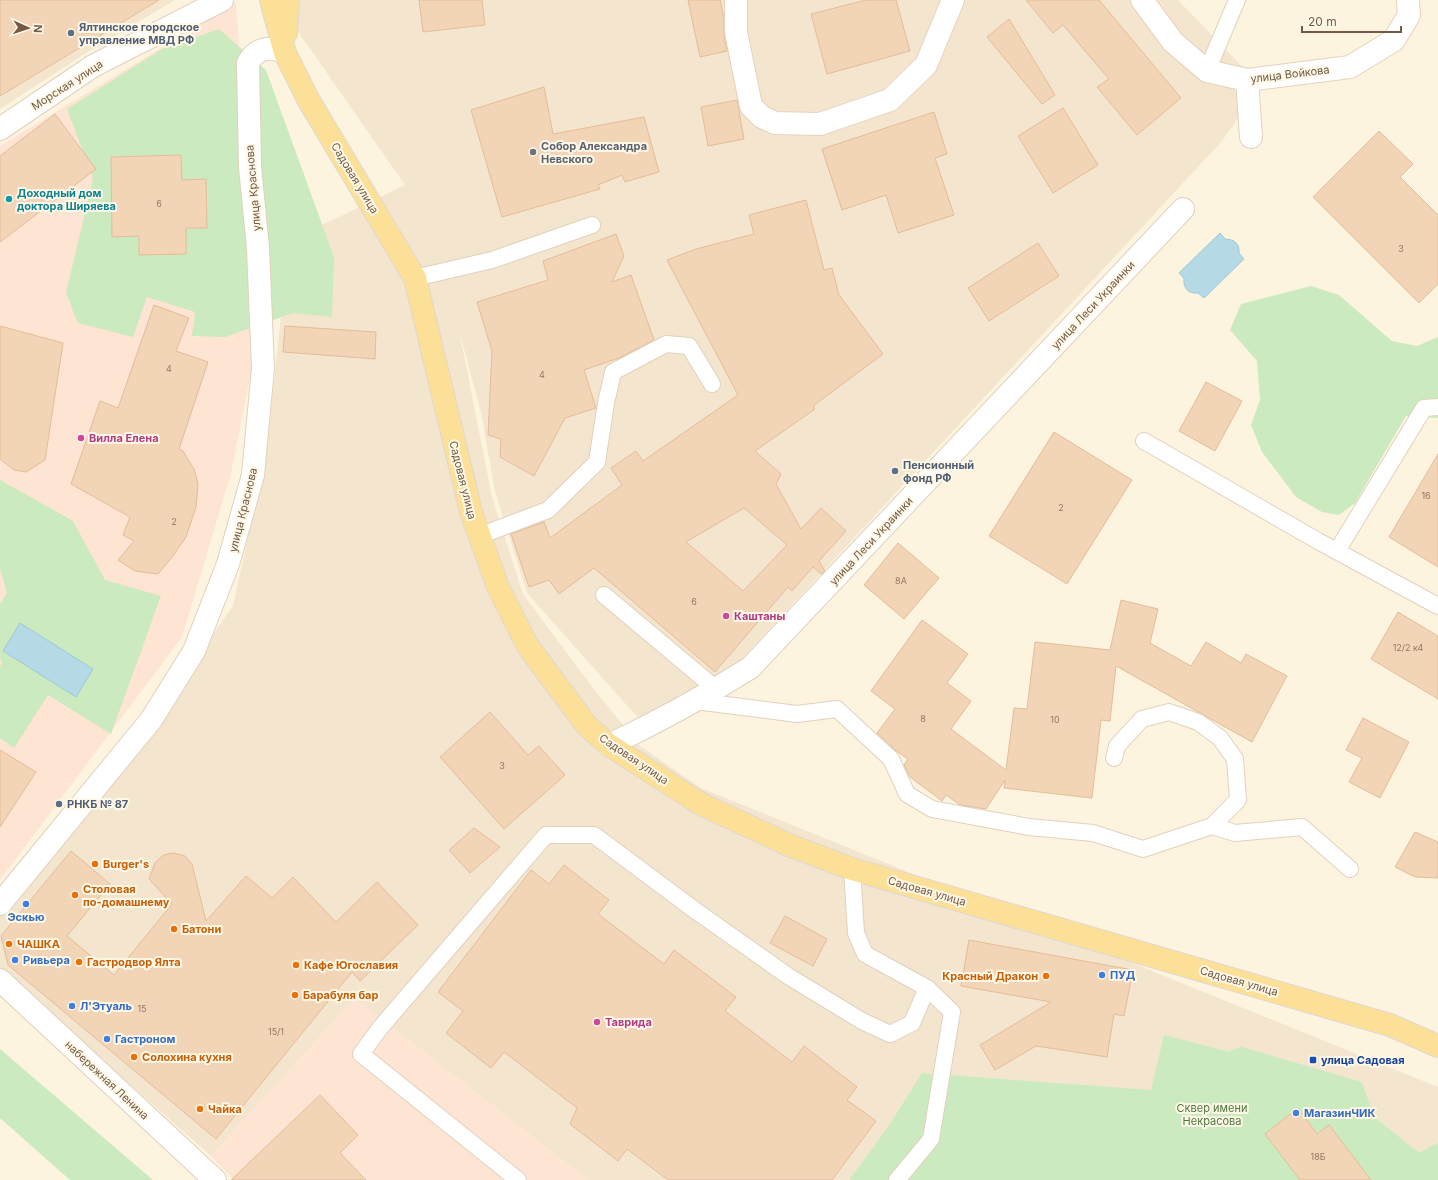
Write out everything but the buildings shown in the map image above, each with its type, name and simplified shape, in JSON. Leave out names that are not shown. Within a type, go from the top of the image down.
[{"type":"main road","name":"Садовая улица","points":[[271,0],[285,52],[309,101],[415,278],[471,512],[498,587],[527,645],[587,726],[609,745],[701,804],[789,845],[852,869],[1390,1025],[1438,1046]]},
{"type":"main road","points":[[285,52],[288,0]]},
{"type":"street","name":"Морская улица","points":[[0,129],[92,66],[222,0]]},
{"type":"street","points":[[736,0],[736,32],[750,106],[762,117],[775,123],[820,124],[890,100],[926,65],[953,0]]},
{"type":"street","name":"улица Войкова","points":[[1142,0],[1174,42],[1207,71],[1247,80],[1350,67],[1394,40],[1409,15],[1408,0]]},
{"type":"street","name":"улица Краснова","points":[[0,904],[150,720],[194,651],[228,564],[253,475],[263,368],[258,248],[250,167],[248,63],[250,59],[262,49],[277,48],[285,52]]},
{"type":"street","points":[[1247,80],[1251,137]]},
{"type":"street","name":"улица Леси Украинки","points":[[609,745],[647,727],[716,690],[750,668],[1183,209]]},
{"type":"street","name":"набережная Ленина","points":[[0,980],[215,1180]]},
{"type":"lane","points":[[1207,71],[1237,0]]},
{"type":"lane","points":[[415,278],[492,260],[592,225]]},
{"type":"lane","points":[[479,536],[548,510],[597,462],[606,404],[613,372],[666,344],[688,346],[712,384]]},
{"type":"lane","points":[[1337,551],[1424,408],[1438,407]]},
{"type":"lane","points":[[1144,442],[1438,606]]},
{"type":"lane","points":[[604,595],[716,690]]},
{"type":"lane","points":[[695,701],[797,714],[837,709],[891,759],[907,794],[932,809],[1029,827],[1093,833],[1143,849],[1212,826],[1238,800],[1235,759],[1220,738],[1198,722],[1169,712],[1142,719],[1117,746],[1114,758]]},
{"type":"lane","points":[[1212,826],[1235,833],[1302,827],[1350,868]]},
{"type":"lane","points":[[518,1180],[361,1054],[380,1028],[546,836],[594,835],[696,911],[788,976],[862,1021],[890,1034],[912,1023],[927,988]]},
{"type":"lane","points":[[852,869],[856,933],[865,954],[927,988],[952,1012],[932,1140],[897,1180]]},
{"type":"shaded area","points":[[0,0],[175,0],[83,55],[0,109]]},
{"type":"shaded area","points":[[276,0],[1178,0],[1261,86],[1222,141],[727,675],[639,719],[527,593],[495,492],[481,412],[459,330],[492,497],[523,594],[593,688],[640,746],[701,788],[1438,1087],[1438,1180],[588,1180],[355,998],[211,1156],[0,970],[0,916],[107,781],[233,606],[267,448],[289,241],[405,185]]},
{"type":"shaded area","points":[[236,2],[255,273],[258,337],[231,473],[182,637],[0,880],[0,146]]},
{"type":"shaded area","points":[[355,998],[588,1180],[234,1180],[211,1156]]},
{"type":"green space","points":[[219,29],[266,70],[334,257],[332,317],[293,313],[225,337],[192,336],[195,312],[147,297],[133,337],[78,323],[66,293],[93,179],[67,109],[162,49]],"holes":[[[181,155],[182,180],[206,179],[207,228],[186,228],[139,255],[139,236],[112,237],[111,157]]]},
{"type":"green space","points":[[1311,286],[1339,295],[1392,341],[1417,346],[1438,337],[1438,418],[1406,416],[1355,503],[1339,515],[1322,512],[1296,497],[1262,452],[1251,425],[1260,400],[1257,361],[1230,330],[1241,304]]},
{"type":"green space","points":[[0,480],[73,521],[105,580],[161,596],[111,734],[48,695],[14,748],[0,738],[0,667],[2,662],[0,659],[0,604],[7,593],[0,569]]},
{"type":"green space","name":"Сквер имени Некрасова","points":[[1164,1035],[1230,1052],[1231,1050],[1242,1047],[1362,1082],[1371,1108],[1378,1120],[1419,1153],[1438,1143],[1438,1180],[849,1180],[888,1127],[922,1073],[1151,1090]]},
{"type":"green space","points":[[0,1049],[153,1180],[70,1180],[0,1118]]},
{"type":"water","points":[[1220,233],[1225,239],[1236,243],[1239,253],[1244,259],[1204,298],[1198,293],[1187,290],[1184,285],[1184,278],[1179,273]]},
{"type":"water","points":[[20,623],[93,669],[76,697],[3,651]]},
{"type":"place","name":"Ялтинское городское управление МВД РФ","points":[[71,33]]},
{"type":"place","name":"Собор Александра Невского","points":[[533,152]]},
{"type":"place","name":"Доходный дом доктора Ширяева","points":[[9,199]]},
{"type":"place","name":"Вилла Елена","points":[[81,438]]},
{"type":"place","name":"Пенсионный фонд РФ","points":[[895,471]]},
{"type":"place","name":"Каштаны","points":[[726,616]]},
{"type":"place","name":"РНКБ № 87","points":[[59,804]]},
{"type":"place","name":"Burger's","points":[[95,864]]},
{"type":"place","name":"Столовая по-домашнему","points":[[75,895]]},
{"type":"place","name":"Эскью","points":[[26,904]]},
{"type":"place","name":"Батони","points":[[174,929]]},
{"type":"place","name":"ЧАШКА","points":[[9,944]]},
{"type":"place","name":"Ривьера","points":[[15,960]]},
{"type":"place","name":"Гастродвор Ялта","points":[[79,962]]},
{"type":"place","name":"Кафе Югославия","points":[[296,965]]},
{"type":"place","name":"ПУД","points":[[1102,975]]},
{"type":"place","name":"Красный Дракон","points":[[1046,976]]},
{"type":"place","name":"Барабуля бар","points":[[295,995]]},
{"type":"place","name":"Л'Этуаль","points":[[72,1006]]},
{"type":"place","name":"Таврида","points":[[597,1022]]},
{"type":"place","name":"Гастроном","points":[[107,1039]]},
{"type":"place","name":"Солохина кухня","points":[[134,1057]]},
{"type":"place","name":"улица Садовая","points":[[1313,1060]]},
{"type":"place","name":"Чайка","points":[[200,1109]]},
{"type":"place","name":"МагазинЧИК","points":[[1296,1113]]}]
